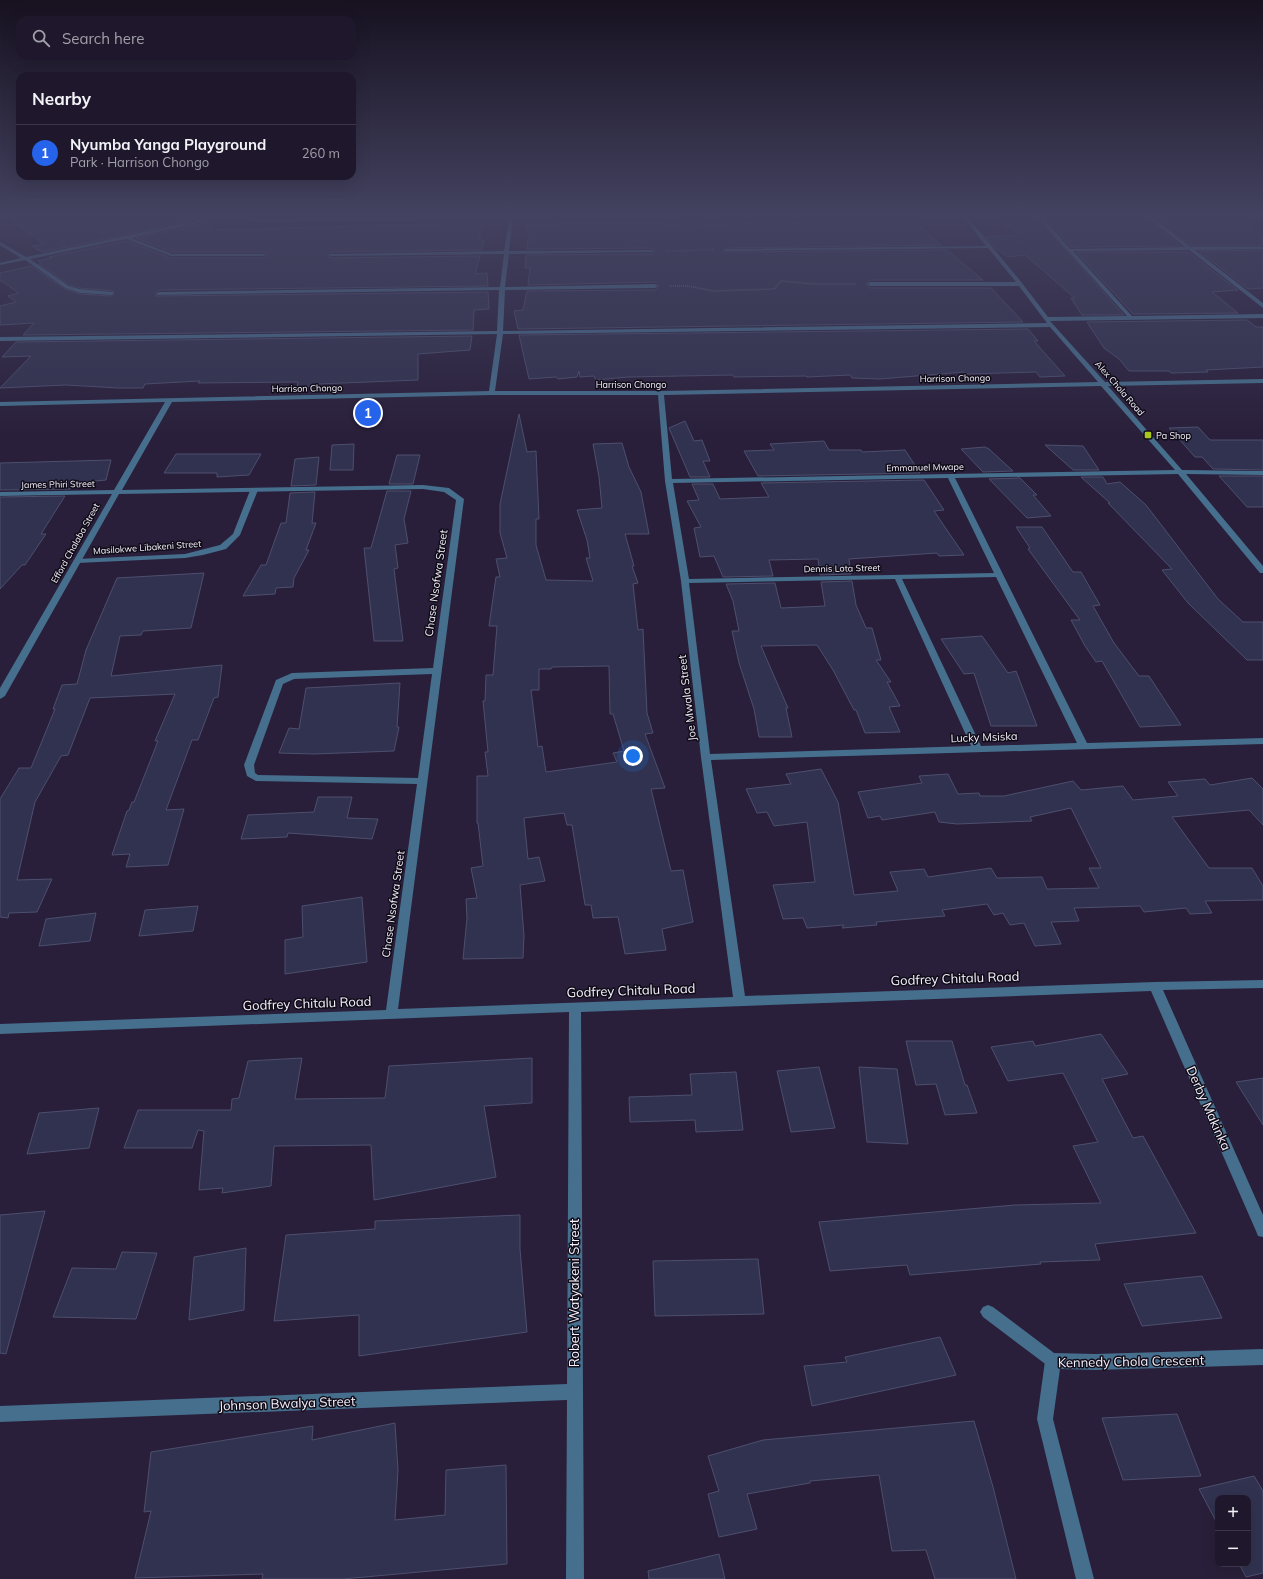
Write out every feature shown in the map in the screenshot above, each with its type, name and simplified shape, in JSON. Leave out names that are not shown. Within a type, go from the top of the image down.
[{"type":"street","points":[[78,290],[87,292],[112,293]]},
{"type":"street","points":[[492,393],[500,332],[502,290]]},
{"type":"street","points":[[159,294],[514,290]]},
{"type":"street","name":"Alex Chola Road","points":[[1024,290],[1046,319],[1180,472],[1263,571]]},
{"type":"street","points":[[1106,290],[1131,318]]},
{"type":"street","points":[[1242,290],[1263,306]]},
{"type":"street","points":[[1046,319],[1263,316]]},
{"type":"street","points":[[0,339],[1052,325]]},
{"type":"street","name":"Harrison Chongo","points":[[0,404],[492,393],[661,393],[1263,381]]},
{"type":"street","name":"Joe Mwala Street","points":[[661,393],[669,481],[685,581],[706,757],[740,1000]]},
{"type":"street","name":"Efford Chalaba Street","points":[[0,696],[4,683],[77,561],[169,401]]},
{"type":"street","name":"Emmanuel Mwape","points":[[669,481],[1180,472],[1263,474]]},
{"type":"street","points":[[950,475],[1083,745]]},
{"type":"street","name":"Chase Nsofwa Street","points":[[116,492],[424,487],[446,490],[460,499],[391,1014]]},
{"type":"street","name":"Masilokwe Libakeni Street","points":[[77,561],[185,556],[203,553],[223,547],[236,535],[254,490]]},
{"type":"street","name":"James Phiri Street","points":[[0,494],[116,492]]},
{"type":"street","name":"Dennis Lota Street","points":[[685,581],[999,575]]},
{"type":"street","points":[[897,576],[978,750]]},
{"type":"street","points":[[422,781],[256,778],[250,774],[249,765],[279,682],[285,678],[292,676],[436,671]]},
{"type":"street","name":"Lucky Msiska","points":[[706,757],[1263,741]]},
{"type":"street","name":"Godfrey Chitalu Road","points":[[0,1029],[575,1008],[740,1000],[1155,986],[1263,984]]},
{"type":"street","name":"Derby Makinka","points":[[1155,986],[1263,1231]]},
{"type":"street","name":"Robert Watyakeni Street","points":[[575,1008],[575,1579]]},
{"type":"street","points":[[988,1312],[1053,1360]]},
{"type":"street","name":"Kennedy Chola Crescent","points":[[1085,1579],[1045,1419],[1053,1360],[1094,1362],[1263,1357]]},
{"type":"street","name":"Johnson Bwalya Street","points":[[0,1414],[574,1392]]},
{"type":"path","points":[[706,290],[713,291],[753,290]]},
{"type":"building","points":[[14,290],[67,290],[80,294],[111,296],[114,294],[113,291],[99,290],[185,290],[159,290],[156,293],[156,296],[488,292],[489,309],[474,310],[473,330],[23,335],[34,323],[0,325],[0,306],[16,302],[8,296],[19,293]]},
{"type":"building","points":[[993,290],[1023,322],[518,329],[514,311],[523,310],[527,291]]},
{"type":"building","points":[[1065,290],[1101,290],[1124,315],[1082,315],[1071,298],[1075,298]]},
{"type":"building","points":[[1111,290],[1238,290],[1212,292],[1238,313],[1133,314]]},
{"type":"building","points":[[1247,320],[1256,327],[1263,327],[1263,367],[1206,370],[1208,372],[1171,373],[1169,371],[1129,371],[1119,359],[1104,348],[1087,322]]},
{"type":"building","points":[[1028,329],[1038,341],[1034,341],[1065,376],[1040,377],[1036,372],[966,374],[964,372],[880,379],[852,378],[850,375],[807,377],[734,377],[733,375],[628,377],[596,380],[594,376],[580,377],[579,371],[577,377],[558,379],[556,377],[529,379],[519,335]]},
{"type":"building","points":[[472,336],[470,350],[418,354],[418,380],[318,384],[317,386],[297,387],[298,382],[198,383],[200,381],[145,384],[143,388],[66,385],[0,388],[31,356],[2,357],[16,342]]},
{"type":"building","points":[[519,414],[527,452],[536,451],[539,519],[536,519],[536,545],[546,580],[593,581],[586,558],[590,558],[587,540],[577,510],[602,508],[599,477],[593,444],[622,443],[629,467],[641,492],[649,534],[625,534],[634,566],[632,566],[638,583],[633,584],[638,630],[643,629],[647,713],[653,733],[645,734],[665,788],[651,789],[671,871],[683,870],[693,922],[662,929],[666,950],[625,954],[618,917],[593,918],[591,905],[585,905],[572,825],[567,825],[564,813],[524,818],[528,859],[539,857],[545,881],[520,885],[524,936],[523,958],[463,959],[467,918],[466,899],[477,898],[471,868],[483,866],[477,823],[477,776],[488,776],[485,752],[488,752],[483,701],[485,701],[486,675],[493,675],[497,626],[489,626],[496,577],[500,577],[496,559],[507,558],[500,533],[500,504]],"holes":[[[609,666],[610,714],[613,714],[624,751],[613,753],[617,762],[546,772],[542,746],[538,747],[531,690],[539,690],[539,669],[551,669],[552,667]]]},
{"type":"building","points":[[685,421],[694,441],[702,440],[710,461],[703,461],[710,477],[690,477],[669,428]]},
{"type":"building","points":[[1198,427],[1210,440],[1263,440],[1263,470],[1213,469],[1202,457],[1195,457],[1169,428]]},
{"type":"building","points":[[824,441],[829,450],[861,450],[862,452],[905,450],[920,473],[758,476],[744,451],[774,450],[770,444]]},
{"type":"building","points":[[354,444],[353,470],[330,470],[332,445]]},
{"type":"building","points":[[1045,445],[1083,446],[1099,470],[1073,470]]},
{"type":"building","points":[[985,447],[1013,471],[983,472],[961,449]]},
{"type":"building","points":[[176,454],[261,454],[249,475],[217,477],[217,473],[164,473]]},
{"type":"building","points":[[397,455],[420,455],[413,484],[389,484]]},
{"type":"building","points":[[319,457],[316,485],[291,486],[295,459]]},
{"type":"building","points":[[111,460],[106,480],[74,483],[70,489],[0,490],[0,463]]},
{"type":"building","points":[[1219,476],[1263,476],[1263,507],[1247,507]]},
{"type":"building","points":[[1081,477],[1103,477],[1107,484],[1120,482],[1146,505],[1218,599],[1243,622],[1263,622],[1263,660],[1247,660],[1188,603],[1162,570],[1172,569],[1108,503],[1110,503]]},
{"type":"building","points":[[1020,478],[1037,495],[1033,495],[1051,516],[1027,518],[989,479]]},
{"type":"building","points":[[924,480],[944,510],[934,511],[964,555],[939,556],[937,553],[849,559],[851,574],[820,575],[818,559],[769,560],[773,576],[723,577],[714,556],[700,557],[694,528],[701,527],[687,501],[699,500],[692,484],[713,484],[720,499],[769,497],[761,483]]},
{"type":"building","points":[[387,491],[411,491],[404,519],[408,543],[395,545],[398,568],[394,569],[403,641],[374,641],[364,548],[371,548]]},
{"type":"building","points":[[315,492],[312,523],[316,523],[306,550],[309,550],[294,578],[293,587],[276,588],[275,594],[243,596],[261,565],[266,565],[281,523],[286,523],[290,493]]},
{"type":"building","points":[[65,496],[41,534],[46,534],[25,565],[22,565],[0,589],[0,497]]},
{"type":"building","points":[[1016,527],[1042,527],[1073,572],[1081,572],[1100,605],[1093,606],[1114,643],[1139,676],[1149,676],[1181,725],[1140,727],[1102,661],[1096,662],[1085,646],[1071,620],[1080,620],[1028,549],[1030,548]]},
{"type":"building","points":[[204,573],[191,628],[143,631],[141,635],[120,636],[111,676],[222,665],[218,697],[214,698],[198,740],[192,740],[166,810],[184,809],[168,865],[126,867],[130,854],[112,855],[127,811],[129,810],[132,802],[134,802],[158,741],[155,741],[175,694],[90,698],[68,755],[61,756],[35,802],[17,880],[52,879],[37,912],[9,913],[8,918],[0,917],[0,799],[19,768],[31,768],[55,709],[53,709],[62,685],[77,684],[86,650],[117,578]]},
{"type":"building","points":[[852,581],[856,605],[866,628],[872,628],[881,660],[876,660],[891,682],[887,682],[900,706],[889,707],[900,732],[865,733],[856,710],[854,710],[833,670],[817,645],[761,646],[788,708],[786,708],[792,737],[759,737],[754,709],[739,663],[732,631],[739,631],[733,601],[726,584],[775,583],[781,608],[825,606],[821,582]]},
{"type":"building","points":[[982,636],[1008,673],[1016,671],[1037,726],[991,726],[974,673],[964,674],[941,639]]},
{"type":"building","points":[[400,683],[397,727],[399,727],[394,751],[314,754],[279,753],[289,728],[299,729],[306,688]]},
{"type":"building","points":[[821,769],[838,802],[854,895],[898,891],[890,872],[924,869],[928,877],[991,868],[997,878],[1042,877],[1047,889],[1099,888],[1089,868],[1101,868],[1071,808],[1030,817],[1032,821],[957,824],[939,822],[935,812],[882,820],[880,816],[868,818],[858,792],[922,783],[919,776],[948,774],[958,794],[979,793],[980,796],[1004,796],[1073,781],[1081,790],[1123,786],[1133,800],[1178,796],[1168,782],[1205,779],[1210,785],[1252,778],[1263,789],[1263,825],[1249,810],[1172,817],[1209,868],[1252,868],[1263,886],[1263,900],[1205,901],[1212,913],[1190,914],[1186,908],[1144,912],[1140,906],[1074,908],[1079,921],[1051,922],[1061,944],[1035,946],[1024,923],[1010,925],[1003,913],[994,915],[987,904],[942,910],[945,916],[876,922],[877,925],[842,928],[844,925],[807,928],[803,918],[783,919],[773,885],[815,882],[807,822],[774,826],[767,812],[757,813],[746,789],[791,784],[786,774]]},
{"type":"building","points":[[318,797],[352,797],[347,818],[378,819],[372,839],[288,833],[287,837],[241,839],[248,815],[314,812]]},
{"type":"building","points":[[362,897],[367,962],[285,974],[285,940],[303,937],[302,906]]},
{"type":"building","points":[[198,906],[193,931],[139,936],[145,910]]},
{"type":"building","points":[[96,913],[90,941],[39,946],[46,919]]},
{"type":"building","points":[[1101,1034],[1128,1074],[1102,1079],[1133,1138],[1143,1136],[1196,1233],[1095,1244],[1100,1260],[1040,1262],[1041,1264],[910,1275],[907,1265],[830,1271],[819,1222],[1015,1205],[1101,1203],[1073,1146],[1098,1142],[1063,1073],[1008,1081],[991,1047],[1033,1041],[1035,1046]]},
{"type":"building","points":[[906,1041],[952,1041],[965,1085],[967,1085],[977,1113],[945,1115],[936,1084],[916,1085]]},
{"type":"building","points":[[302,1058],[295,1099],[385,1098],[389,1066],[532,1058],[532,1103],[484,1106],[496,1177],[374,1200],[371,1145],[274,1146],[271,1186],[222,1193],[223,1188],[199,1190],[204,1131],[198,1130],[192,1148],[124,1148],[138,1110],[231,1110],[232,1099],[239,1098],[248,1061]]},
{"type":"building","points":[[819,1067],[835,1128],[791,1132],[777,1071]]},
{"type":"building","points":[[859,1067],[897,1069],[908,1144],[867,1142]]},
{"type":"building","points":[[736,1072],[743,1130],[696,1132],[695,1120],[630,1122],[629,1097],[692,1095],[690,1074]]},
{"type":"building","points":[[1263,1078],[1263,1125],[1236,1082]]},
{"type":"building","points":[[99,1108],[89,1148],[27,1154],[39,1113]]},
{"type":"building","points":[[45,1211],[6,1354],[0,1353],[0,1215]]},
{"type":"building","points":[[520,1215],[520,1249],[527,1332],[359,1356],[359,1315],[274,1321],[286,1235],[375,1229],[375,1221]]},
{"type":"building","points":[[246,1248],[244,1310],[189,1320],[194,1257]]},
{"type":"building","points":[[122,1252],[157,1253],[136,1319],[53,1317],[72,1268],[116,1269]]},
{"type":"building","points":[[758,1259],[764,1314],[655,1316],[653,1261]]},
{"type":"building","points":[[1202,1276],[1222,1318],[1142,1326],[1124,1284]]},
{"type":"building","points":[[940,1337],[956,1375],[812,1406],[804,1366],[847,1362],[845,1357]]},
{"type":"building","points":[[1177,1414],[1201,1476],[1123,1480],[1102,1418]]},
{"type":"building","points":[[974,1421],[993,1487],[1016,1579],[935,1579],[926,1550],[892,1551],[879,1475],[810,1481],[810,1483],[747,1494],[757,1529],[719,1537],[708,1494],[719,1491],[708,1456],[763,1440]]},
{"type":"building","points":[[395,1423],[398,1470],[395,1520],[445,1515],[446,1470],[506,1465],[507,1564],[343,1579],[262,1579],[263,1574],[135,1578],[151,1511],[144,1512],[151,1452],[313,1426],[312,1440]]},
{"type":"building","points":[[1254,1476],[1263,1491],[1263,1573],[1246,1577],[1241,1567],[1251,1567],[1251,1495],[1215,1495],[1215,1519],[1199,1489]]},
{"type":"building","points":[[719,1554],[725,1579],[649,1579],[648,1571]]},
{"type":"place","name":"Nyumba Yanga Playground","points":[[368,413]]},
{"type":"place","name":"Pa Shop","points":[[1148,435]]}]
